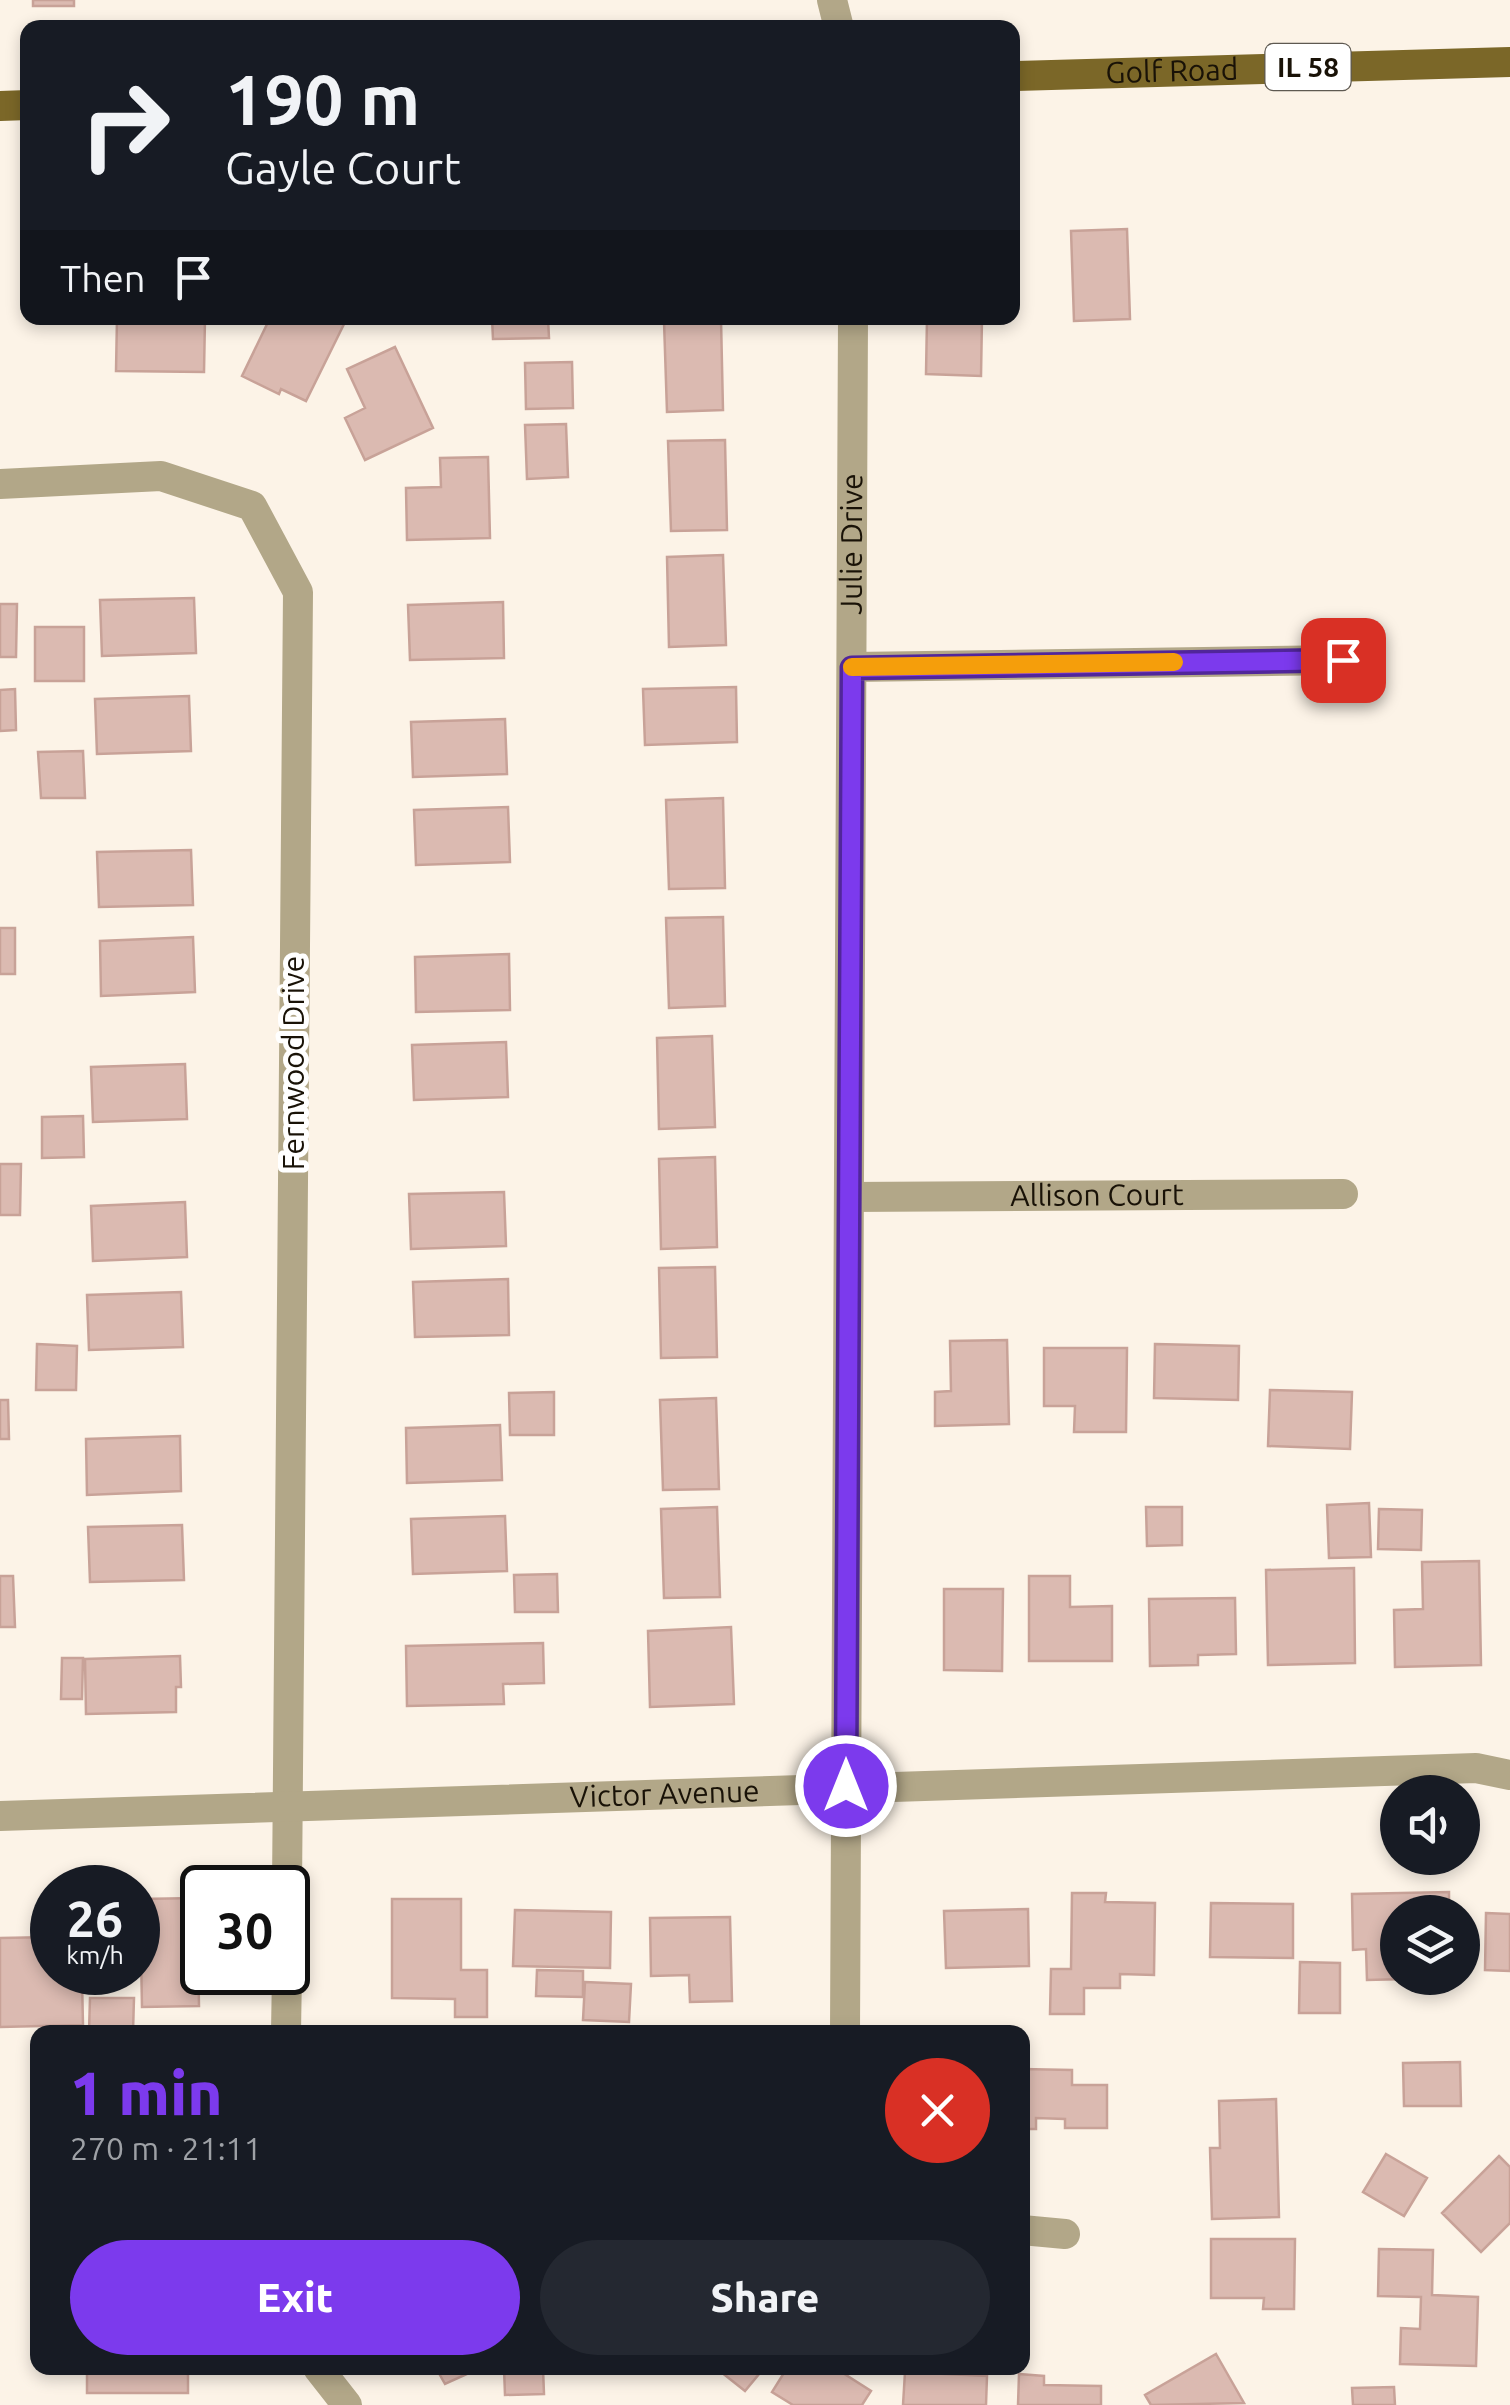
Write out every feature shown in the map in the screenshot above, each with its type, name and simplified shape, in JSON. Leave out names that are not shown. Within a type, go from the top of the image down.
[{"type":"main road","name":"Golf Road","points":[[1020,76],[1510,62]]},
{"type":"street","name":"Julie Drive","points":[[845,2025],[854,325]]},
{"type":"street","name":"Fernwood Drive","points":[[0,484],[161,476],[252,506],[298,592],[287,1865]]},
{"type":"street","points":[[852,668],[1343,660]]},
{"type":"street","name":"Allison Court","points":[[849,1197],[1343,1194]]},
{"type":"street","name":"Victor Avenue","points":[[0,1816],[1476,1768],[1510,1775]]},
{"type":"street","points":[[286,1995],[286,2025]]},
{"type":"street","points":[[1030,2231],[1064,2234]]},
{"type":"street","points":[[324,2375],[348,2405]]},
{"type":"building","points":[[33,0],[74,0],[74,6],[33,6]]},
{"type":"building","points":[[1127,229],[1130,319],[1074,321],[1071,231]]},
{"type":"building","points":[[117,325],[205,325],[204,372],[116,371]]},
{"type":"building","points":[[267,325],[344,325],[306,401],[281,389],[279,394],[242,376]]},
{"type":"building","points":[[492,325],[548,325],[549,338],[493,339]]},
{"type":"building","points":[[664,325],[721,325],[723,410],[667,412]]},
{"type":"building","points":[[927,325],[982,325],[981,376],[926,374]]},
{"type":"building","points":[[395,347],[433,428],[365,460],[345,418],[365,408],[347,369]]},
{"type":"building","points":[[572,362],[573,408],[526,409],[525,363]]},
{"type":"building","points":[[566,424],[568,477],[527,479],[525,425]]},
{"type":"building","points":[[725,440],[727,530],[671,531],[668,441]]},
{"type":"building","points":[[488,457],[490,538],[407,540],[406,488],[441,487],[440,458]]},
{"type":"building","points":[[723,555],[726,645],[669,647],[667,557]]},
{"type":"building","points":[[194,598],[196,653],[102,656],[100,600]]},
{"type":"building","points":[[503,602],[504,658],[410,660],[408,605]]},
{"type":"building","points":[[0,604],[17,604],[16,657],[0,657]]},
{"type":"building","points":[[35,627],[84,627],[84,681],[35,681]]},
{"type":"building","points":[[736,687],[737,742],[645,745],[643,689]]},
{"type":"building","points":[[15,689],[16,730],[0,731],[0,690]]},
{"type":"building","points":[[189,696],[191,751],[97,754],[95,699]]},
{"type":"building","points":[[505,719],[507,774],[413,777],[411,722]]},
{"type":"building","points":[[83,751],[85,798],[41,798],[38,752]]},
{"type":"building","points":[[723,798],[725,888],[669,889],[666,800]]},
{"type":"building","points":[[508,807],[510,862],[416,865],[414,810]]},
{"type":"building","points":[[191,850],[193,905],[99,907],[97,852]]},
{"type":"building","points":[[723,917],[725,1006],[669,1008],[666,918]]},
{"type":"building","points":[[0,928],[15,928],[15,974],[0,974]]},
{"type":"building","points":[[193,937],[195,992],[101,996],[100,941]]},
{"type":"building","points":[[509,954],[510,1010],[416,1012],[415,957]]},
{"type":"building","points":[[712,1036],[715,1127],[659,1129],[657,1038]]},
{"type":"building","points":[[506,1042],[508,1097],[414,1100],[412,1045]]},
{"type":"building","points":[[185,1064],[187,1119],[93,1122],[91,1067]]},
{"type":"building","points":[[83,1116],[84,1157],[42,1158],[42,1117]]},
{"type":"building","points":[[715,1157],[717,1247],[661,1249],[659,1159]]},
{"type":"building","points":[[0,1164],[21,1164],[20,1215],[0,1215]]},
{"type":"building","points":[[504,1192],[506,1246],[411,1249],[409,1194]]},
{"type":"building","points":[[185,1202],[187,1257],[93,1261],[91,1206]]},
{"type":"building","points":[[715,1267],[717,1357],[661,1358],[659,1268]]},
{"type":"building","points":[[508,1279],[509,1335],[415,1337],[413,1282]]},
{"type":"building","points":[[181,1292],[183,1347],[89,1350],[87,1295]]},
{"type":"building","points":[[1007,1340],[1009,1424],[935,1426],[935,1392],[951,1391],[950,1341]]},
{"type":"building","points":[[37,1344],[77,1346],[76,1390],[36,1390]]},
{"type":"building","points":[[1155,1344],[1239,1346],[1238,1400],[1154,1398]]},
{"type":"building","points":[[1044,1348],[1127,1348],[1126,1432],[1074,1432],[1075,1406],[1044,1406]]},
{"type":"building","points":[[1270,1390],[1352,1392],[1350,1449],[1268,1446]]},
{"type":"building","points":[[554,1392],[554,1435],[510,1435],[509,1393]]},
{"type":"building","points":[[716,1398],[719,1489],[663,1490],[660,1400]]},
{"type":"building","points":[[0,1400],[8,1400],[9,1439],[0,1439]]},
{"type":"building","points":[[500,1425],[502,1480],[407,1483],[406,1428]]},
{"type":"building","points":[[180,1436],[181,1491],[87,1495],[86,1439]]},
{"type":"building","points":[[1369,1503],[1371,1557],[1329,1558],[1327,1505]]},
{"type":"building","points":[[717,1507],[720,1597],[664,1598],[661,1509]]},
{"type":"building","points":[[1146,1507],[1182,1507],[1182,1545],[1147,1546]]},
{"type":"building","points":[[1379,1509],[1422,1510],[1421,1550],[1378,1549]]},
{"type":"building","points":[[505,1516],[507,1571],[413,1574],[411,1519]]},
{"type":"building","points":[[182,1525],[184,1580],[90,1582],[88,1527]]},
{"type":"building","points":[[1479,1561],[1481,1665],[1395,1667],[1394,1610],[1423,1609],[1422,1562]]},
{"type":"building","points":[[1354,1568],[1355,1663],[1268,1665],[1266,1570]]},
{"type":"building","points":[[557,1574],[558,1612],[515,1612],[514,1575]]},
{"type":"building","points":[[0,1576],[13,1576],[15,1627],[0,1627]]},
{"type":"building","points":[[1029,1576],[1070,1576],[1070,1607],[1112,1606],[1112,1661],[1029,1661]]},
{"type":"building","points":[[944,1589],[1003,1589],[1002,1671],[944,1670]]},
{"type":"building","points":[[1235,1598],[1236,1654],[1198,1655],[1198,1665],[1150,1666],[1149,1599]]},
{"type":"building","points":[[731,1627],[734,1704],[650,1707],[648,1631]]},
{"type":"building","points":[[543,1643],[544,1683],[503,1684],[504,1704],[407,1706],[406,1646]]},
{"type":"building","points":[[180,1656],[181,1687],[176,1687],[176,1712],[86,1714],[85,1659]]},
{"type":"building","points":[[62,1658],[83,1658],[82,1699],[61,1699]]},
{"type":"building","points":[[1449,1892],[1380,1895],[1380,1980],[1367,1980],[1366,1949],[1353,1950],[1352,1894]]},
{"type":"building","points":[[1072,1893],[1106,1893],[1105,1902],[1155,1903],[1154,1975],[1120,1974],[1120,1988],[1084,1988],[1084,2014],[1050,2014],[1051,1969],[1071,1969]]},
{"type":"building","points":[[180,1898],[180,1995],[199,1995],[199,2006],[142,2007],[142,1995],[160,1995],[160,1899]]},
{"type":"building","points":[[392,1899],[461,1899],[461,1970],[487,1970],[487,2017],[455,2017],[455,1999],[392,1998]]},
{"type":"building","points":[[1211,1903],[1293,1904],[1293,1958],[1210,1957]]},
{"type":"building","points":[[1028,1909],[1029,1966],[946,1968],[944,1911]]},
{"type":"building","points":[[515,1910],[611,1912],[610,1968],[513,1966]]},
{"type":"building","points":[[1486,1913],[1510,1914],[1510,1971],[1485,1970]]},
{"type":"building","points":[[730,1917],[732,2001],[690,2002],[689,1975],[651,1976],[650,1918]]},
{"type":"building","points":[[30,1937],[30,1995],[82,1995],[83,2025],[0,2027],[0,1938]]},
{"type":"building","points":[[1300,1962],[1340,1963],[1340,2013],[1299,2013]]},
{"type":"building","points":[[537,1970],[583,1971],[583,1997],[536,1996]]},
{"type":"building","points":[[585,1982],[631,1984],[629,2022],[583,2020]]},
{"type":"building","points":[[90,1998],[134,1998],[133,2025],[89,2025]]},
{"type":"building","points":[[1460,2062],[1461,2106],[1404,2106],[1403,2063]]},
{"type":"building","points":[[1030,2069],[1072,2070],[1072,2085],[1107,2085],[1107,2128],[1065,2128],[1065,2119],[1036,2118],[1036,2129],[1030,2129]]},
{"type":"building","points":[[1276,2099],[1279,2217],[1212,2219],[1210,2148],[1220,2148],[1219,2101]]},
{"type":"building","points":[[1386,2154],[1427,2178],[1404,2216],[1363,2192]]},
{"type":"building","points":[[1499,2156],[1510,2167],[1510,2223],[1481,2252],[1442,2213]]},
{"type":"building","points":[[1211,2239],[1295,2239],[1294,2309],[1263,2309],[1264,2298],[1211,2298]]},
{"type":"building","points":[[1379,2249],[1433,2250],[1432,2295],[1478,2297],[1476,2366],[1400,2364],[1401,2328],[1420,2329],[1421,2297],[1378,2296]]},
{"type":"building","points":[[1216,2354],[1244,2403],[1151,2405],[1145,2395]]},
{"type":"building","points":[[87,2375],[188,2375],[188,2393],[87,2393]]},
{"type":"building","points":[[440,2375],[465,2375],[445,2384]]},
{"type":"building","points":[[504,2375],[543,2375],[544,2394],[505,2395]]},
{"type":"building","points":[[725,2375],[758,2375],[745,2391]]},
{"type":"building","points":[[783,2375],[846,2375],[871,2391],[862,2405],[793,2405],[772,2392]]},
{"type":"building","points":[[905,2375],[987,2376],[986,2405],[903,2405]]},
{"type":"building","points":[[1019,2375],[1044,2376],[1044,2385],[1101,2386],[1101,2405],[1018,2405]]},
{"type":"building","points":[[1394,2387],[1395,2405],[1353,2405],[1352,2388]]},
{"type":"slow traffic","points":[[852,667],[1174,662]]},
{"type":"route","points":[[846,1786],[852,668],[1343,660]]}]
